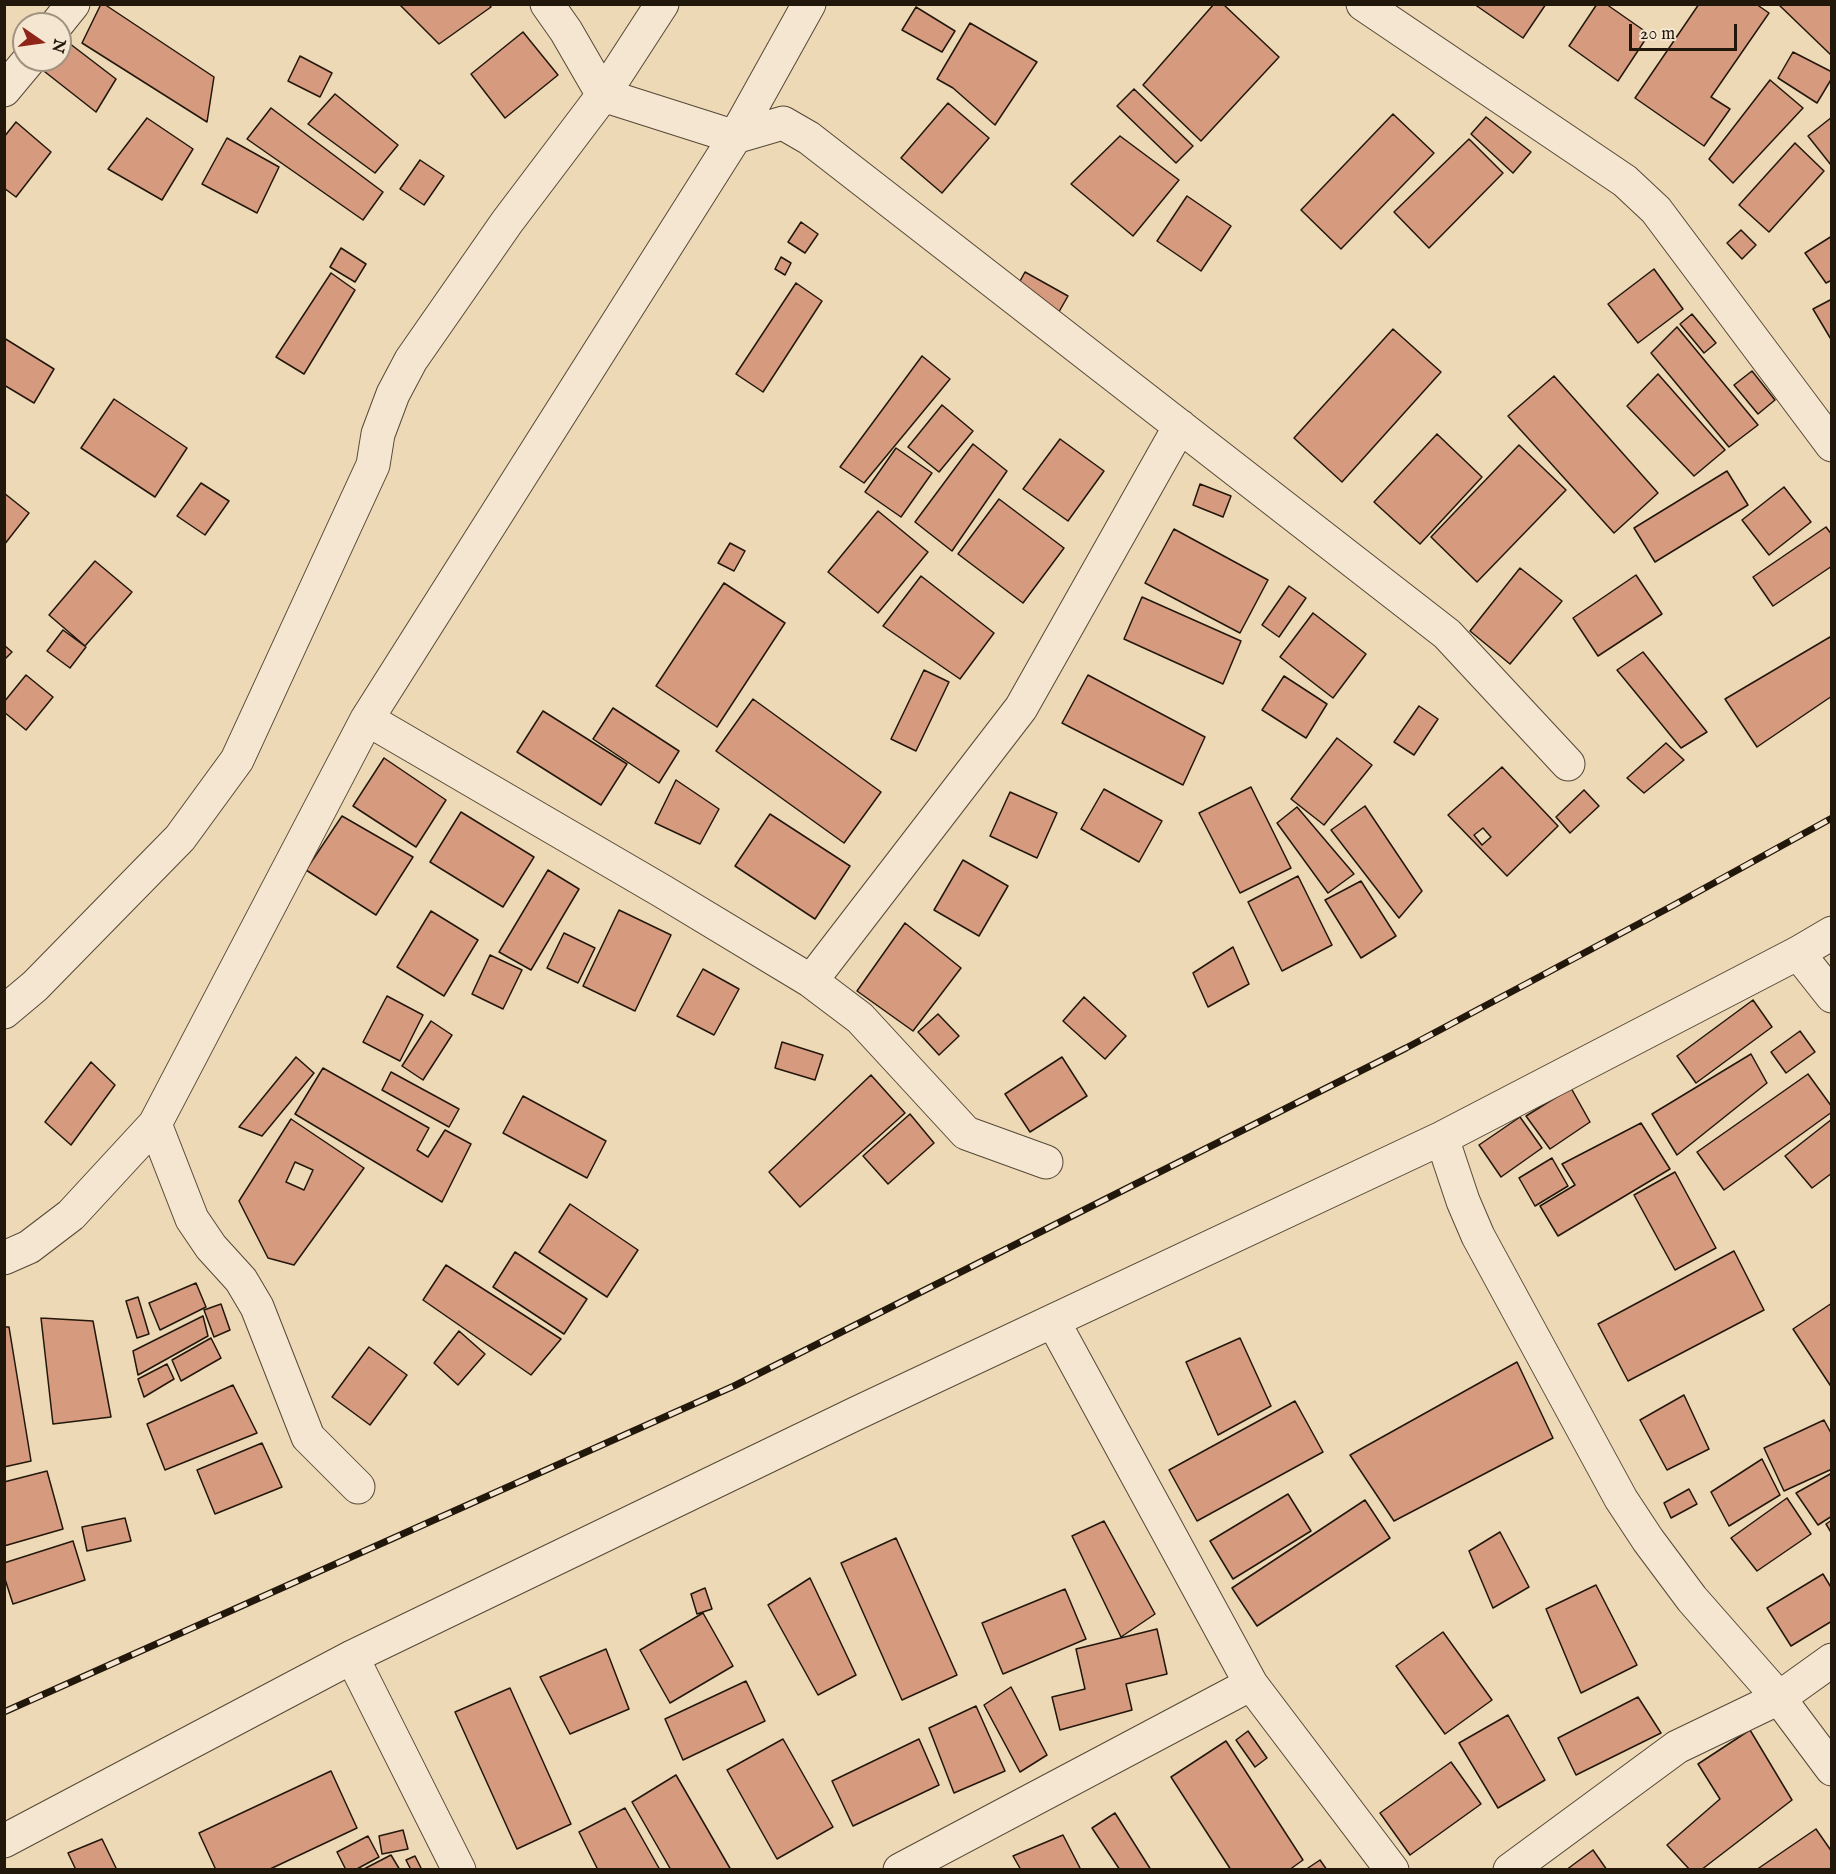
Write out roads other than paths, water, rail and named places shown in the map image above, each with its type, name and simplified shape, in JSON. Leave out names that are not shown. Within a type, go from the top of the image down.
[{"type":"street","points":[[547,4],[566,31],[603,96],[735,137],[783,123],[809,138],[1447,634],[1568,764]]},
{"type":"street","points":[[4,1012],[34,986],[180,838],[237,760],[373,465],[378,434],[393,394],[411,360],[507,222],[603,96],[662,4]]},
{"type":"street","points":[[4,1258],[29,1247],[71,1215],[155,1124],[367,719],[735,137],[809,4]]},
{"type":"street","points":[[1363,4],[1624,181],[1640,196],[1663,220],[1832,445]]},
{"type":"street","points":[[4,90],[18,72]]},
{"type":"street","points":[[811,981],[1021,708],[1180,426]]},
{"type":"street","points":[[367,719],[811,981],[860,1018],[966,1133],[1046,1162]]},
{"type":"street","points":[[4,1841],[352,1657],[1053,1321],[1442,1138],[1832,933]]},
{"type":"street","points":[[1798,952],[1832,996]]},
{"type":"street","points":[[155,1124],[192,1219],[211,1247],[241,1280],[257,1307],[308,1437],[358,1487],[356,1485]]},
{"type":"street","points":[[1442,1138],[1463,1201],[1478,1236],[1621,1499],[1692,1599],[1779,1698],[1832,1769]]},
{"type":"street","points":[[1053,1321],[1251,1684],[1392,1869]]},
{"type":"street","points":[[352,1657],[459,1869]]},
{"type":"street","points":[[1510,1869],[1677,1747],[1779,1698],[1832,1660]]},
{"type":"street","points":[[900,1869],[1251,1684]]},
{"type":"railway","points":[[4,1712],[734,1386],[1406,1048],[1832,818]]}]
